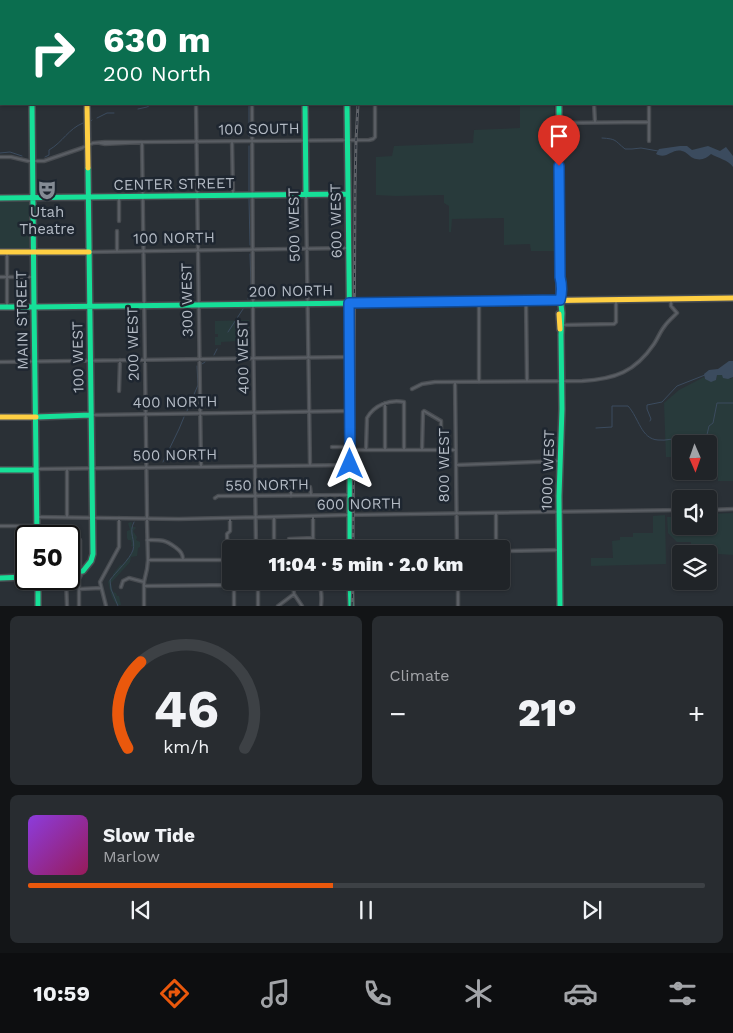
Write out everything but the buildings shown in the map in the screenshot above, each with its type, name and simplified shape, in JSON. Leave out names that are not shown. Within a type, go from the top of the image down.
[{"type":"main road","name":"MAIN STREET","points":[[32,105],[37,525]]},
{"type":"main road","name":"100 WEST","points":[[82,572],[93,554],[87,105]]},
{"type":"main road","name":"500 WEST","points":[[306,105],[306,194]]},
{"type":"main road","name":"600 WEST","points":[[347,105],[350,540]]},
{"type":"main road","name":"1000 WEST","points":[[559,105],[560,277],[562,282],[559,326],[561,335]]},
{"type":"main road","name":"CENTER STREET","points":[[0,198],[348,194]]},
{"type":"main road","name":"100 NORTH","points":[[0,252],[89,252]]},
{"type":"main road","name":"200 NORTH","points":[[0,307],[733,298]]},
{"type":"main road","name":"1000 WEST","points":[[560,300],[562,306],[559,512],[560,606]]},
{"type":"main road","name":"400 NORTH","points":[[0,417],[91,415]]},
{"type":"main road","name":"500 NORTH","points":[[0,470],[36,470]]},
{"type":"main road","points":[[0,578],[15,577]]},
{"type":"main road","points":[[38,590],[38,606]]},
{"type":"main road","points":[[350,590],[350,606]]},
{"type":"street","name":"300 WEST","points":[[196,105],[201,467]]},
{"type":"street","name":"400 WEST","points":[[252,105],[256,540]]},
{"type":"street","name":"100 SOUTH","points":[[0,157],[32,161],[47,160],[93,143],[370,140],[375,137],[375,105]]},
{"type":"street","points":[[594,105],[595,122]]},
{"type":"street","points":[[649,105],[649,141]]},
{"type":"street","points":[[558,122],[649,122]]},
{"type":"street","points":[[232,141],[233,195]]},
{"type":"street","name":"200 WEST","points":[[142,142],[148,560],[144,582],[144,606]]},
{"type":"street","name":"500 WEST","points":[[306,194],[310,465]]},
{"type":"street","points":[[119,197],[119,221]]},
{"type":"street","points":[[116,230],[117,251]]},
{"type":"street","name":"100 NORTH","points":[[89,252],[348,248]]},
{"type":"street","points":[[7,252],[7,307]]},
{"type":"street","points":[[0,277],[34,277]]},
{"type":"street","points":[[412,388],[435,382],[561,381],[611,378],[641,360],[654,345],[664,326],[677,313],[672,306],[671,299]]},
{"type":"street","points":[[562,325],[614,324],[616,322],[616,300]]},
{"type":"street","points":[[526,301],[527,381]]},
{"type":"street","points":[[479,302],[479,382]]},
{"type":"street","points":[[0,362],[350,357]]},
{"type":"street","points":[[119,391],[120,360]]},
{"type":"street","name":"800 WEST","points":[[455,382],[457,540]]},
{"type":"street","points":[[366,450],[368,414],[385,403],[394,401],[404,402],[404,450]]},
{"type":"street","points":[[385,403],[385,450]]},
{"type":"street","name":"400 NORTH","points":[[91,415],[350,411]]},
{"type":"street","points":[[422,450],[423,412],[426,411],[441,421],[441,450]]},
{"type":"street","points":[[332,447],[350,447]]},
{"type":"street","points":[[356,450],[456,450]]},
{"type":"street","points":[[456,465],[560,461]]},
{"type":"street","name":"500 NORTH","points":[[36,470],[350,464]]},
{"type":"street","points":[[66,468],[67,517]]},
{"type":"street","points":[[291,487],[291,496]]},
{"type":"street","points":[[310,487],[310,495]]},
{"type":"street","name":"550 NORTH","points":[[215,498],[220,496],[350,494]]},
{"type":"street","points":[[717,510],[733,509]]},
{"type":"street","name":"600 NORTH","points":[[37,517],[147,519],[672,510]]},
{"type":"street","points":[[496,513],[496,540]]},
{"type":"street","points":[[289,540],[313,538],[313,516]]},
{"type":"street","points":[[274,517],[274,540]]},
{"type":"street","points":[[106,606],[101,588],[101,579],[119,547],[119,518]]},
{"type":"street","points":[[227,540],[227,534],[230,531],[230,518]]},
{"type":"street","points":[[0,526],[15,526]]},
{"type":"street","points":[[80,540],[82,572]]},
{"type":"street","points":[[147,540],[167,541],[181,552],[184,560]]},
{"type":"street","points":[[510,551],[559,550]]},
{"type":"street","points":[[148,560],[222,560]]},
{"type":"street","name":"100 WEST","points":[[80,577],[82,572]]},
{"type":"street","points":[[121,586],[129,578],[144,582]]},
{"type":"street","points":[[144,586],[222,584]]},
{"type":"street","points":[[80,588],[101,588]]},
{"type":"street","points":[[66,590],[67,606]]},
{"type":"street","name":"100 WEST","points":[[80,590],[80,606]]},
{"type":"street","points":[[234,590],[234,606]]},
{"type":"street","points":[[258,590],[258,606]]},
{"type":"street","points":[[294,590],[294,594],[302,606]]},
{"type":"street","points":[[321,590],[321,606]]},
{"type":"street","points":[[458,590],[458,606]]},
{"type":"street","points":[[278,606],[294,594]]},
{"type":"shaded area","points":[[520,105],[554,105],[556,251],[531,251],[530,244],[504,245],[504,218],[452,219],[451,232],[449,232],[449,206],[444,203],[444,195],[376,195],[376,157],[392,156],[394,146],[473,143],[474,130],[520,128]]},
{"type":"shaded area","points":[[0,200],[29,201],[29,250],[0,250]]},
{"type":"shaded area","points":[[249,320],[249,336],[238,337],[238,341],[221,342],[221,345],[215,345],[215,337],[218,337],[218,334],[215,334],[215,321]]},
{"type":"shaded area","points":[[717,375],[731,379],[733,377],[733,481],[718,481],[718,435],[672,435],[672,457],[666,457],[664,403],[679,390],[704,377],[705,379],[716,380]]},
{"type":"shaded area","points":[[733,513],[733,555],[717,554],[717,545],[691,545],[691,542],[677,542],[668,533],[667,517],[672,517],[672,535],[717,535],[717,514]]},
{"type":"shaded area","points":[[665,515],[666,564],[591,566],[591,558],[613,558],[612,541],[620,540],[620,537],[633,537],[633,533],[653,533],[653,516]]},
{"type":"shaded area","points":[[131,522],[131,527],[136,528],[133,531],[137,537],[136,540],[140,542],[140,547],[138,548],[137,556],[131,557],[130,562],[111,583],[113,592],[119,596],[121,605],[117,605],[112,597],[108,582],[132,552],[131,540],[127,538],[127,531],[130,530],[128,523]]},
{"type":"water","points":[[687,146],[692,150],[708,146],[720,151],[726,147],[733,156],[733,167],[726,161],[711,154],[705,158],[696,159],[682,151],[675,151],[663,156],[656,154],[659,149]]},
{"type":"water","points":[[729,361],[733,361],[733,377],[728,379],[723,378],[722,375],[717,375],[716,380],[711,382],[705,379],[704,374],[709,370],[718,369]]},
{"type":"waterway","points":[[138,109],[150,105]]},
{"type":"waterway","points":[[249,105],[249,136]]},
{"type":"waterway","points":[[97,118],[107,113],[114,113]]},
{"type":"waterway","points":[[45,157],[49,155],[49,150],[73,129],[83,123]]},
{"type":"waterway","points":[[602,138],[615,140],[625,149],[641,148],[658,151]]},
{"type":"waterway","points":[[249,146],[249,191]]},
{"type":"waterway","points":[[0,153],[10,152],[22,156]]},
{"type":"waterway","points":[[249,199],[250,245]]},
{"type":"waterway","points":[[248,299],[251,286],[250,254]]},
{"type":"waterway","points":[[228,332],[243,309]]},
{"type":"waterway","points":[[214,355],[217,349]]},
{"type":"waterway","points":[[187,411],[198,385],[197,366]]},
{"type":"waterway","points":[[650,421],[647,405],[662,402],[677,386],[705,375]]},
{"type":"waterway","points":[[596,428],[612,427],[612,406],[628,406],[644,432],[652,439],[682,438],[703,440],[706,439],[709,426],[713,423],[717,403],[733,403]]},
{"type":"waterway","points":[[163,462],[184,417]]},
{"type":"waterway","points":[[118,606],[111,589],[110,580],[133,550],[132,526],[134,522]]},
{"type":"railway","points":[[353,540],[355,190],[358,105]]},
{"type":"railway","points":[[352,606],[353,590]]},
{"type":"traffic: fast","points":[[32,105],[34,307],[445,302]]},
{"type":"traffic: fast","points":[[305,105],[306,195]]},
{"type":"traffic: fast","points":[[347,105],[350,540]]},
{"type":"traffic: fast","points":[[559,105],[559,288],[562,313],[562,409],[559,496],[560,606]]},
{"type":"traffic: fast","points":[[80,571],[83,571],[91,561],[93,554],[88,168]]},
{"type":"traffic: fast","points":[[0,198],[348,194]]},
{"type":"traffic: fast","points":[[561,279],[561,299]]},
{"type":"traffic: fast","points":[[0,307],[34,307]]},
{"type":"traffic: fast","points":[[34,307],[37,525]]},
{"type":"traffic: fast","points":[[36,417],[91,415]]},
{"type":"traffic: fast","points":[[0,470],[36,470]]},
{"type":"traffic: fast","points":[[0,578],[15,577]]},
{"type":"traffic: fast","points":[[38,590],[38,606]]},
{"type":"traffic: fast","points":[[350,590],[351,606]]},
{"type":"traffic: slow","points":[[87,105],[88,168]]},
{"type":"traffic: slow","points":[[0,252],[89,252]]},
{"type":"traffic: slow","points":[[445,302],[733,298]]},
{"type":"traffic: slow","points":[[559,314],[560,329]]},
{"type":"traffic: slow","points":[[0,417],[36,417]]},
{"type":"place","name":"Utah Theatre","points":[[47,190]]},
{"type":"route","points":[[350,464],[349,303],[560,300],[562,282],[560,277],[559,166]]}]
